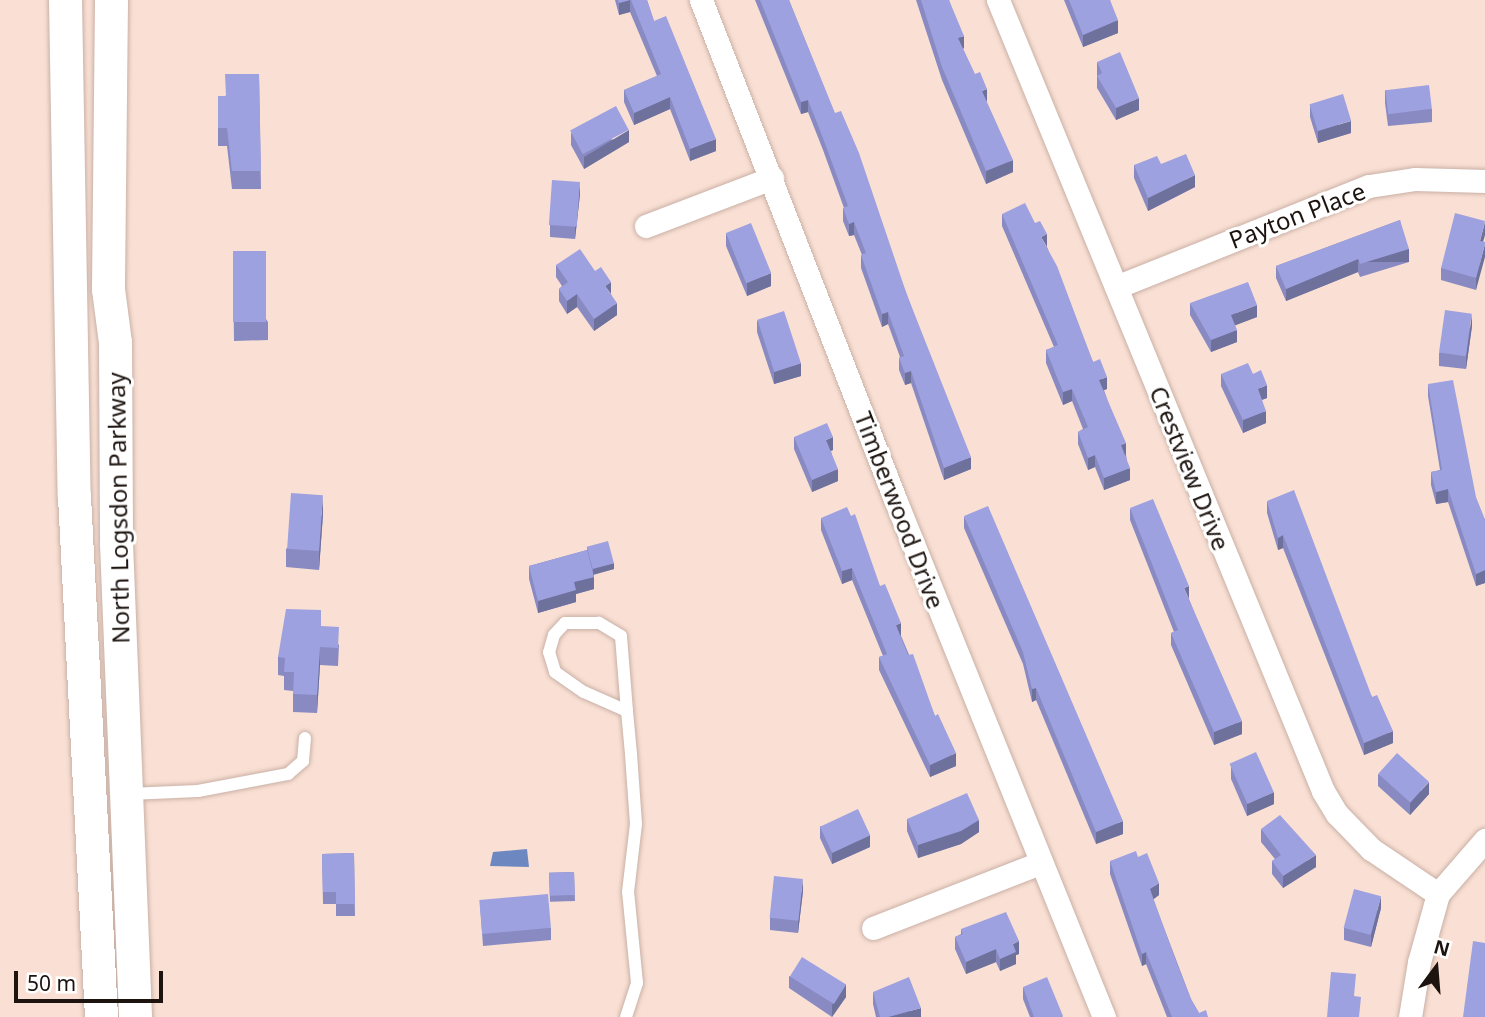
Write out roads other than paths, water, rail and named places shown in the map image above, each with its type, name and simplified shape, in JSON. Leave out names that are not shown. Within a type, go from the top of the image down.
[{"type":"main road","name":"North Logsdon Parkway","points":[[65,0],[67,219],[86,771],[118,1012]]},
{"type":"main road","name":"North Logsdon Parkway","points":[[111,0],[108,289],[115,342],[116,543],[128,784],[118,1012]]},
{"type":"main road","points":[[67,219],[108,215]]},
{"type":"main road","points":[[86,771],[128,784]]},
{"type":"street","name":"Timberwood Drive","points":[[701,0],[1040,863],[1104,1017]]},
{"type":"street","name":"Crestview Drive","points":[[998,0],[1323,791],[1362,841],[1438,894]]},
{"type":"street","points":[[646,226],[772,178]]},
{"type":"street","name":"Payton Place","points":[[1116,286],[1369,186],[1415,179],[1485,181]]},
{"type":"street","points":[[1410,1017],[1419,962],[1438,894],[1485,840]]},
{"type":"street","points":[[873,928],[1040,863]]},
{"type":"lane","points":[[626,1017],[637,983],[628,892],[636,824],[627,711],[621,636],[599,623],[565,622],[554,635],[549,652],[555,671],[584,692],[627,711]]},
{"type":"lane","points":[[128,784],[198,791],[289,774],[303,761],[305,738]]},
{"type":"water","points":[[527,849],[529,867],[490,866],[493,852]]}]
